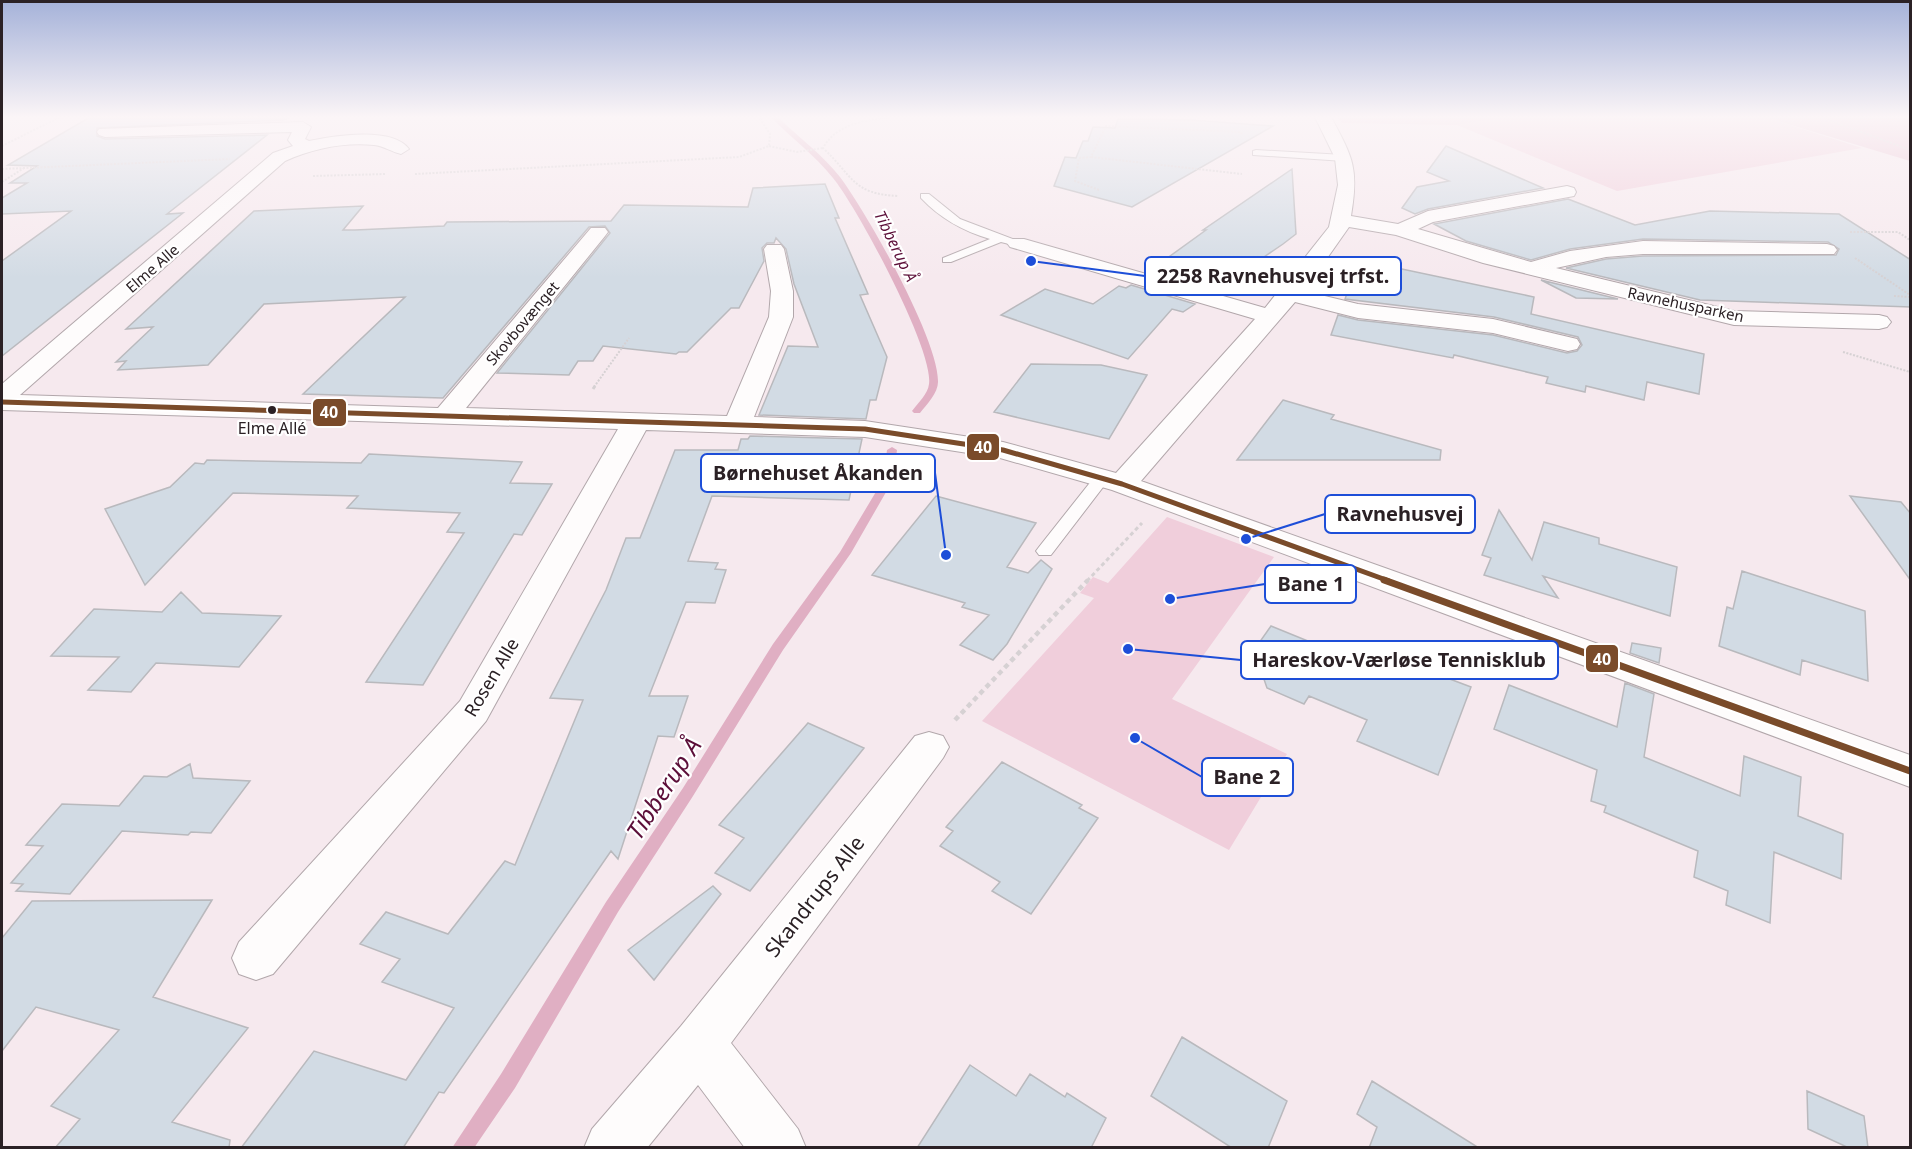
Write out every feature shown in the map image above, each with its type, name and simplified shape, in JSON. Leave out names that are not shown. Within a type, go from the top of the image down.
[{"type":"street","name":"Elme Alle","points":[[2,397],[265,171]]},
{"type":"street","points":[[1112,481],[1290,294],[1342,220],[1347,185],[1345,171]]},
{"type":"street","points":[[1400,230],[1428,217],[1567,192]]},
{"type":"street","name":"Ravnehusparken","points":[[1342,220],[1400,230],[1531,269],[1734,318],[1880,322]]},
{"type":"street","name":"Skovbovænget","points":[[447,414],[598,232]]},
{"type":"street","points":[[1008,240],[1268,316]]},
{"type":"street","points":[[1531,269],[1559,259],[1648,247],[1837,252]]},
{"type":"street","points":[[738,423],[781,317],[782,291],[774,249]]},
{"type":"street","points":[[1290,294],[1358,311],[1493,326],[1569,345]]},
{"type":"street","points":[[2,402],[738,423],[877,431],[1003,450],[1166,499],[1911,771]]},
{"type":"street","name":"Rosen Alle","points":[[256,958],[473,711],[637,421]]},
{"type":"street","name":"Skandrups Alle","points":[[611,1148],[699,1044],[929,747]]},
{"type":"street","points":[[699,1044],[779,1148]]},
{"type":"lane","points":[[925,196],[943,215],[969,230],[1008,240]]},
{"type":"lane","points":[[947,260],[1008,240]]},
{"type":"lane","points":[[1045,551],[1112,481]]},
{"type":"path","points":[[2,182],[20,171]]},
{"type":"path","points":[[411,174],[481,171]]},
{"type":"path","points":[[845,171],[852,184],[877,197],[925,196]]},
{"type":"path","points":[[1077,171],[1075,181],[1100,190]]},
{"type":"path","points":[[1216,171],[1254,175],[1254,171]]},
{"type":"path","points":[[258,178],[387,174]]},
{"type":"path","points":[[1837,252],[1911,295]]},
{"type":"path","points":[[572,418],[629,338]]},
{"type":"path","points":[[929,747],[1166,499]]},
{"type":"shaded area","points":[[1568,171],[1733,171],[1617,191]]},
{"type":"shaded area","points":[[1167,517],[1274,557],[1172,699],[1287,754],[1229,850],[982,721],[1094,598],[1080,593],[1093,577],[1108,583]]},
{"type":"building","points":[[30,171],[222,171],[167,214],[183,213],[2,356],[2,261],[71,211],[2,214],[2,198],[27,183],[10,183]]},
{"type":"building","points":[[1060,171],[1195,171],[1132,207],[1054,186]]},
{"type":"building","points":[[1292,171],[1296,234],[1283,244],[1214,291],[1148,272],[1206,230],[1203,230]]},
{"type":"building","points":[[1503,171],[1543,188],[1428,209],[1415,214],[1402,208],[1417,187],[1449,181],[1427,172]]},
{"type":"building","points":[[825,184],[839,218],[835,218],[868,294],[860,295],[887,357],[876,400],[870,400],[866,419],[759,415],[788,346],[818,347],[794,284],[786,249],[776,238],[774,243],[767,243],[762,248],[764,261],[739,308],[731,308],[687,352],[676,354],[603,346],[593,361],[578,361],[569,375],[497,373],[610,233],[605,226],[589,227],[443,398],[303,394],[405,297],[264,304],[208,365],[118,370],[126,361],[116,362],[153,327],[126,329],[254,211],[363,206],[343,230],[444,226],[447,222],[611,221],[624,205],[748,207],[753,188]]},
{"type":"building","points":[[1568,199],[1635,225],[1710,211],[1839,214],[1911,260],[1911,307],[1700,300],[1566,268],[1606,259],[1643,256],[1836,255],[1839,249],[1828,242],[1643,239],[1570,249],[1531,260],[1466,241],[1434,224]]},
{"type":"building","points":[[1364,261],[1534,297],[1531,314],[1704,354],[1699,394],[1647,382],[1644,400],[1586,386],[1585,392],[1546,383],[1548,377],[1454,355],[1453,358],[1331,335],[1338,315],[1358,320],[1493,335],[1567,353],[1577,351],[1582,345],[1578,337],[1494,317],[1345,299],[1353,277]]},
{"type":"building","points":[[1541,280],[1618,299],[1576,298]]},
{"type":"building","points":[[1131,285],[1195,304],[1183,312],[1172,309],[1128,359],[1001,315],[1045,289],[1093,304],[1119,286],[1126,288]]},
{"type":"building","points":[[1031,364],[1101,365],[1147,375],[1109,439],[994,412]]},
{"type":"building","points":[[1283,400],[1334,415],[1331,419],[1441,450],[1440,460],[1237,460]]},
{"type":"building","points":[[750,436],[862,439],[849,500],[712,496],[688,561],[718,563],[715,569],[726,570],[715,603],[686,602],[649,696],[688,696],[674,737],[658,736],[618,859],[611,851],[444,1093],[439,1092],[403,1148],[241,1148],[314,1051],[406,1080],[454,1008],[382,982],[400,959],[360,944],[386,912],[448,934],[505,861],[515,865],[583,700],[550,698],[606,590],[626,538],[640,538],[675,450],[738,450],[741,439],[748,439]]},
{"type":"building","points":[[369,454],[522,462],[510,483],[552,484],[522,535],[514,534],[423,685],[366,682],[464,533],[447,532],[460,513],[347,508],[358,496],[233,493],[145,585],[105,509],[170,487],[195,463],[204,464],[207,460],[361,463]]},
{"type":"building","points":[[936,496],[1036,523],[1007,567],[1028,573],[1041,560],[1052,569],[1007,644],[993,660],[960,645],[989,615],[962,607],[965,603],[872,575]]},
{"type":"building","points":[[1850,496],[1901,502],[1911,514],[1911,581]]},
{"type":"building","points":[[1499,510],[1532,560],[1544,522],[1599,538],[1599,544],[1677,567],[1670,616],[1543,576],[1558,598],[1484,575],[1491,558],[1482,555]]},
{"type":"building","points":[[1742,571],[1865,611],[1868,681],[1802,660],[1800,675],[1719,646],[1727,607],[1733,609]]},
{"type":"building","points":[[181,592],[202,613],[281,616],[239,667],[156,663],[131,692],[88,690],[119,657],[51,656],[94,609],[162,612]]},
{"type":"building","points":[[1271,626],[1379,670],[1386,655],[1471,687],[1438,775],[1357,741],[1367,720],[1309,696],[1304,704],[1267,688],[1254,650]]},
{"type":"building","points":[[1632,643],[1661,648],[1659,663],[1630,653]]},
{"type":"building","points":[[1625,683],[1654,694],[1644,757],[1740,796],[1744,756],[1801,777],[1798,816],[1843,834],[1841,879],[1774,852],[1770,923],[1726,905],[1728,891],[1694,877],[1698,851],[1604,812],[1606,806],[1591,801],[1597,770],[1494,729],[1509,685],[1617,727]]},
{"type":"building","points":[[808,723],[864,748],[750,891],[715,873],[744,838],[719,825]]},
{"type":"building","points":[[1002,762],[1082,805],[1079,808],[1098,818],[1031,914],[992,891],[1000,882],[940,846],[953,831],[946,827]]},
{"type":"building","points":[[190,764],[193,778],[250,781],[211,833],[191,832],[188,835],[122,831],[70,894],[16,891],[23,884],[11,883],[43,846],[26,845],[62,804],[119,806],[144,776],[167,777]]},
{"type":"building","points":[[713,886],[721,894],[654,980],[628,950]]},
{"type":"building","points":[[212,900],[153,997],[248,1028],[172,1122],[230,1140],[229,1148],[55,1148],[80,1119],[51,1106],[119,1030],[36,1007],[2,1051],[2,938],[32,901]]},
{"type":"building","points":[[1182,1037],[1287,1101],[1268,1148],[1232,1148],[1151,1096]]},
{"type":"building","points":[[970,1065],[1016,1096],[1030,1074],[1065,1097],[1067,1093],[1106,1118],[1091,1148],[917,1148]]},
{"type":"building","points":[[1372,1081],[1479,1148],[1369,1148],[1377,1127],[1357,1114]]},
{"type":"building","points":[[1807,1091],[1864,1116],[1868,1148],[1849,1148],[1808,1129]]},
{"type":"waterway","name":"Tibberup Å","points":[[831,171],[879,248],[924,343],[932,368],[934,384],[917,411]]},
{"type":"waterway","name":"Tibberup Å","points":[[462,1148],[508,1081],[612,907],[688,792],[778,647],[845,553],[888,480],[892,450]]},
{"type":"transit line","name":"40","points":[[2,402],[865,429],[1003,450],[1122,484],[1910,771]]},
{"type":"place","name":"2258 Ravnehusvej trfst.","points":[[1031,261]]},
{"type":"place","name":"Elme Allé","points":[[272,410]]},
{"type":"place","name":"Ravnehusvej","points":[[1246,539]]},
{"type":"place","name":"Børnehuset Åkanden","points":[[946,555]]},
{"type":"place","name":"Bane 1","points":[[1170,599]]},
{"type":"place","name":"Hareskov-Værløse Tennisklub","points":[[1128,649]]},
{"type":"place","name":"Bane 2","points":[[1135,738]]}]
